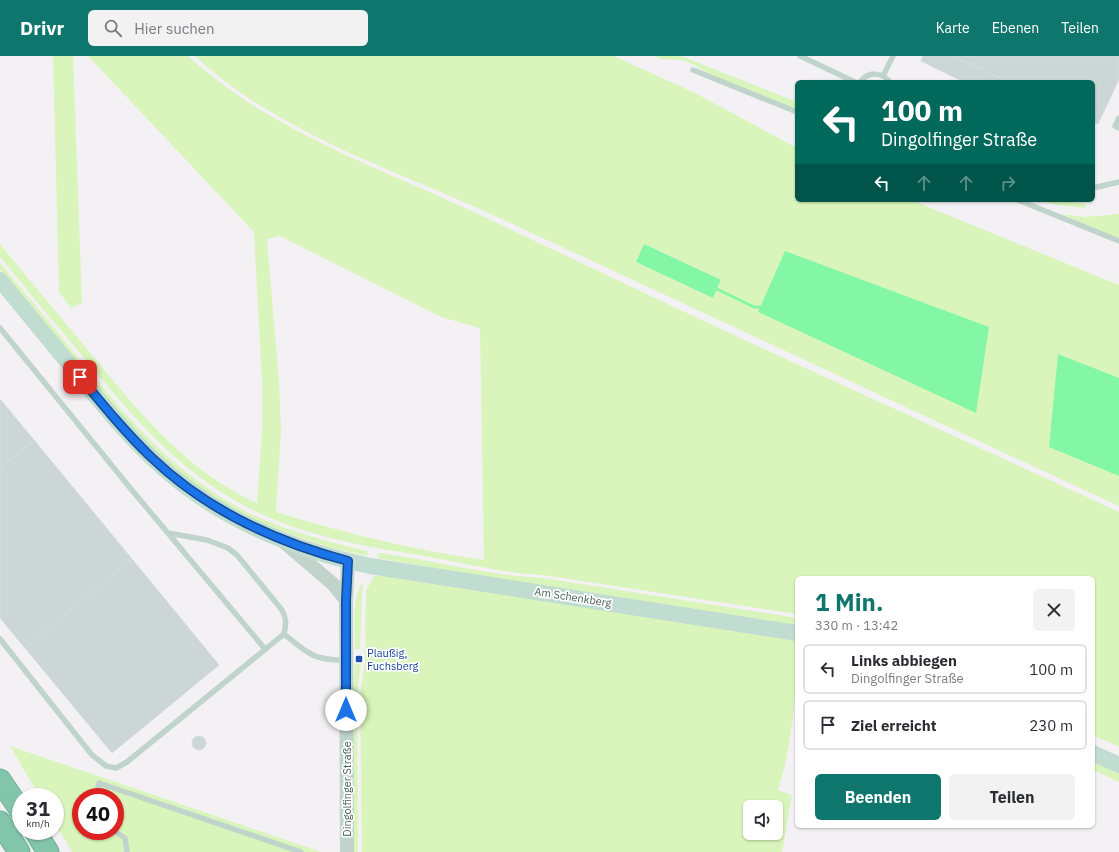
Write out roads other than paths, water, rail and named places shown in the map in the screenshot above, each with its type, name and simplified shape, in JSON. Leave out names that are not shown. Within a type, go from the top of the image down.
[{"type":"highway","points":[[0,780],[12,798]]},
{"type":"highway","points":[[0,822],[19,852]]},
{"type":"highway","points":[[41,840],[48,852]]},
{"type":"main road","points":[[0,280],[117,422],[152,458],[182,484],[240,521],[282,540],[348,561]]},
{"type":"main road","name":"Am Schenkberg","points":[[348,561],[795,632]]},
{"type":"main road","points":[[1095,754],[1119,765]]},
{"type":"street","points":[[282,540],[333,584],[346,600]]},
{"type":"street","name":"Dingolfinger Straße","points":[[347,852],[346,600],[348,561]]},
{"type":"lane","points":[[800,56],[851,80]]},
{"type":"lane","points":[[883,76],[893,56]]},
{"type":"lane","points":[[693,70],[795,111]]},
{"type":"lane","points":[[863,80],[869,75],[879,74],[888,80]]},
{"type":"lane","points":[[1119,118],[1115,126],[1119,128]]},
{"type":"lane","points":[[1095,188],[1119,182]]},
{"type":"lane","points":[[1023,202],[1119,242]]},
{"type":"lane","points":[[0,328],[265,649]]},
{"type":"lane","points":[[0,639],[92,755],[106,766],[116,768],[127,762],[284,634],[286,626],[286,617],[282,610],[237,555],[218,544],[168,533]]},
{"type":"lane","points":[[284,634],[307,654],[332,660],[346,660]]},
{"type":"lane","points":[[98,788],[99,783],[114,788]]},
{"type":"lane","points":[[124,792],[301,852]]},
{"type":"lane","points":[[124,837],[126,838],[127,852]]},
{"type":"waterway","points":[[717,289],[754,307],[763,307]]},
{"type":"place","name":"Plaußig, Fuchsberg","points":[[359,659]]}]
